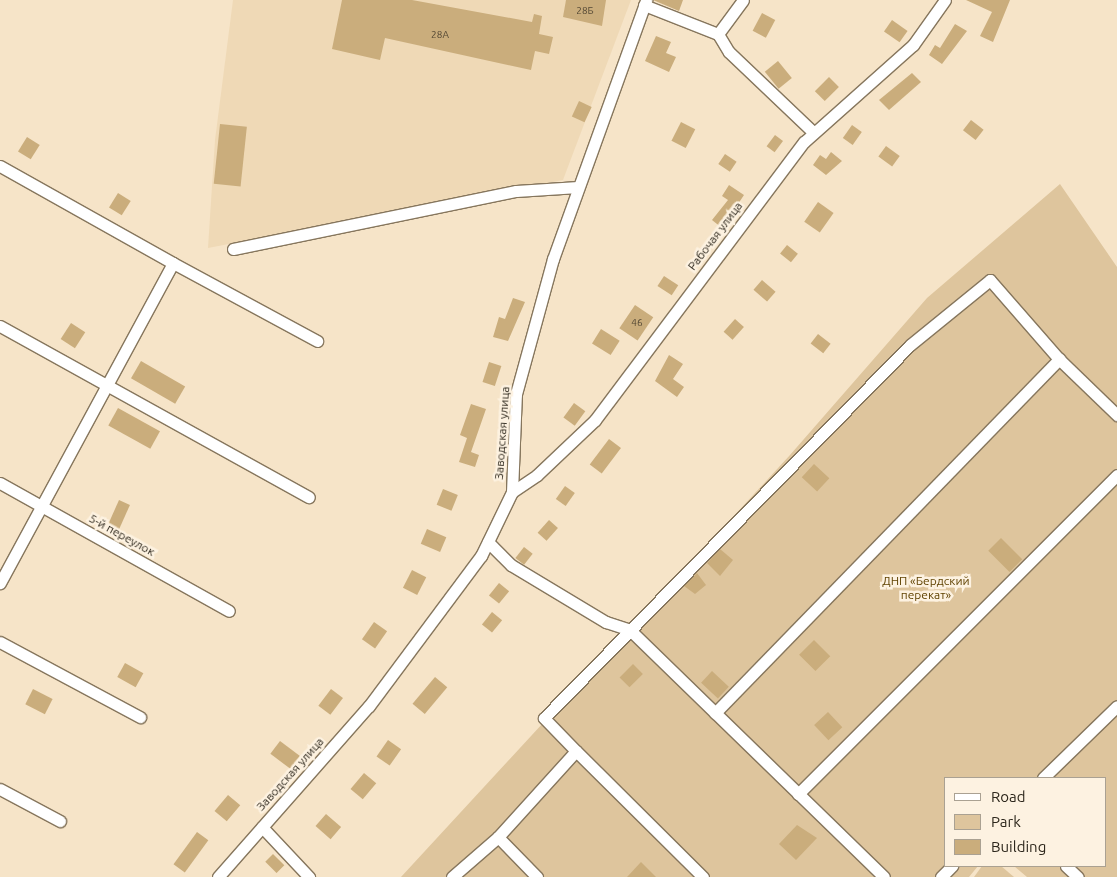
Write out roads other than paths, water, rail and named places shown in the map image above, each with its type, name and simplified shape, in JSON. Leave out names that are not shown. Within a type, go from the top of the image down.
[{"type":"street","points":[[718,34],[743,0]]},
{"type":"street","name":"Рабочая улица","points":[[512,492],[538,475],[596,420],[813,132],[913,45],[945,0]]},
{"type":"street","points":[[645,2],[718,34],[729,52],[813,132]]},
{"type":"street","name":"Заводская улица","points":[[218,877],[369,706],[488,542],[512,492],[516,394],[578,187],[645,2]]},
{"type":"street","points":[[0,166],[317,341]]},
{"type":"street","points":[[233,249],[516,191],[578,187]]},
{"type":"street","points":[[0,583],[110,386],[173,263]]},
{"type":"street","points":[[702,877],[544,718],[910,345],[990,280],[1059,359],[1117,415]]},
{"type":"street","points":[[0,326],[309,497]]},
{"type":"street","points":[[715,713],[1059,359]]},
{"type":"street","points":[[798,794],[1117,475]]},
{"type":"street","name":"5-й переулок","points":[[0,483],[229,612]]},
{"type":"street","points":[[488,542],[511,565],[606,622],[630,630],[884,877]]},
{"type":"street","points":[[0,642],[140,717]]},
{"type":"street","points":[[1044,777],[1117,707]]},
{"type":"street","points":[[452,877],[498,837],[576,751]]},
{"type":"street","points":[[0,789],[60,821]]},
{"type":"street","points":[[262,827],[309,877]]},
{"type":"street","points":[[498,837],[537,877]]},
{"type":"street","points":[[941,877],[951,867]]},
{"type":"street","points":[[1067,867],[1078,877]]},
{"type":"park label","name":"ДНП «Бердский перекат»","points":[[926,588]]}]
